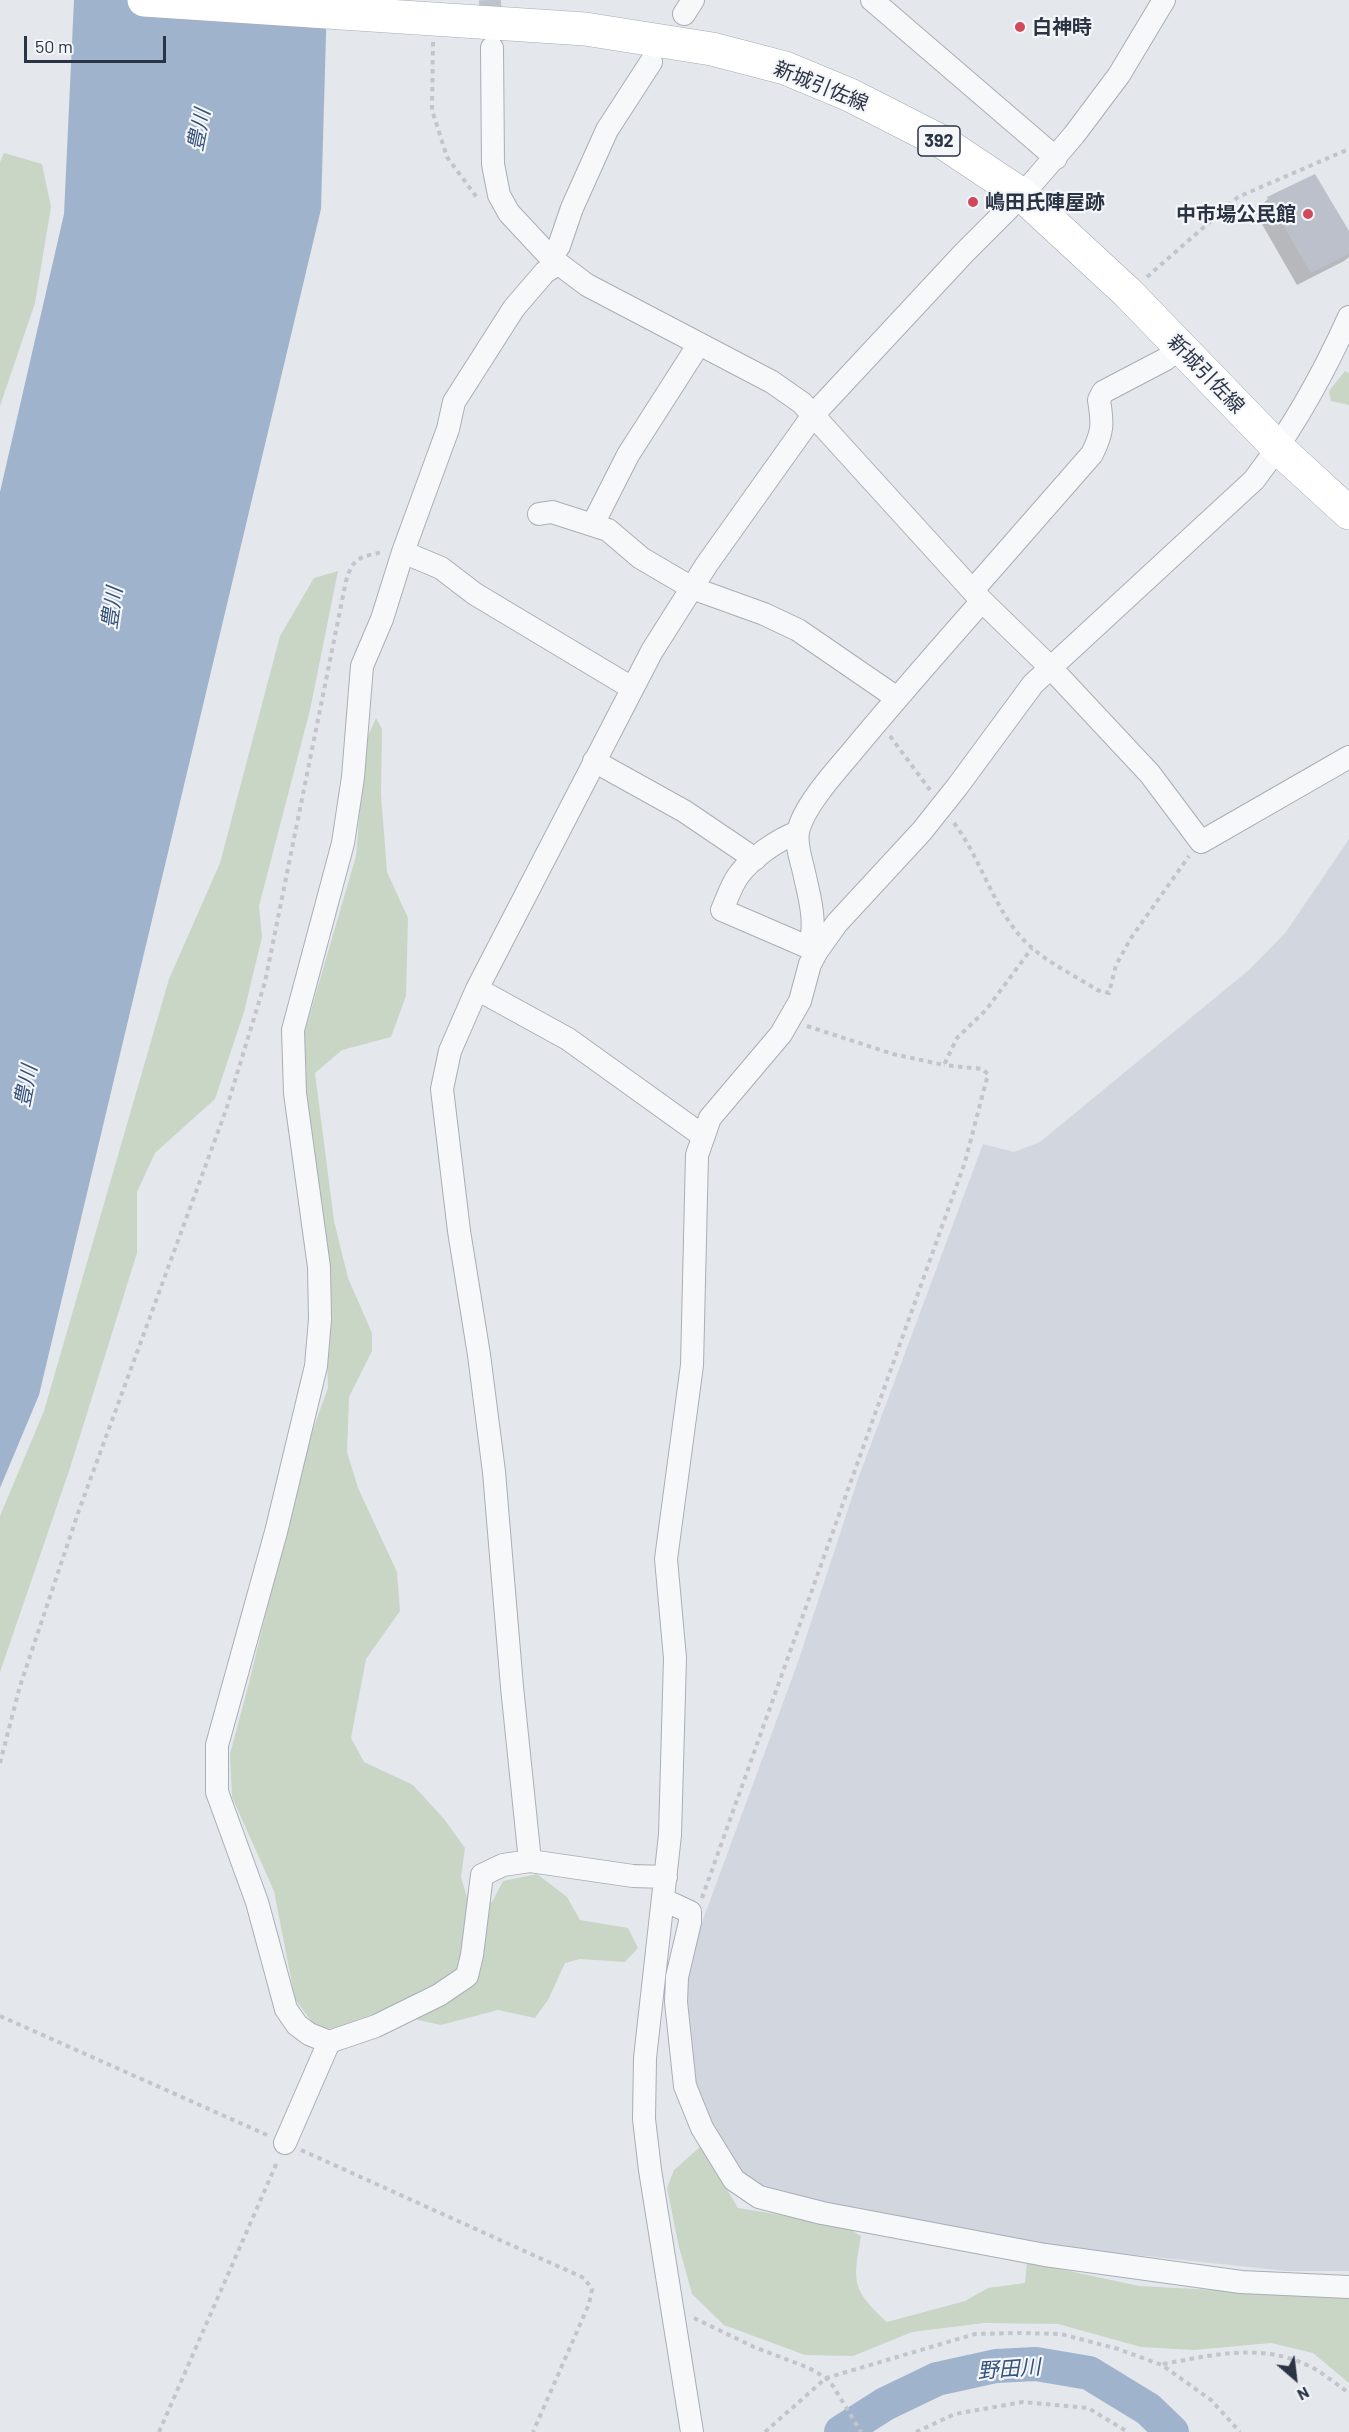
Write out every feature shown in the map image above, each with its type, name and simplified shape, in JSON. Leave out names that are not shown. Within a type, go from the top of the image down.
[{"type":"main road","name":"新城引佐線","points":[[144,0],[585,29],[712,49],[785,68],[850,95],[944,143],[1023,195],[1128,294],[1278,448],[1349,513]]},
{"type":"street","points":[[872,0],[1056,158]]},
{"type":"street","points":[[531,1861],[512,1686],[494,1472],[479,1355],[459,1231],[442,1089],[450,1051],[477,989],[632,688],[652,651],[692,588],[814,414],[1056,158],[1119,75],[1164,0]]},
{"type":"street","points":[[492,48],[493,164],[499,195],[509,213],[554,261],[587,285],[772,382],[802,403],[977,595],[1050,667],[1150,774],[1201,842],[1349,757]]},
{"type":"street","points":[[651,62],[607,130],[572,208],[554,261],[514,308],[454,402],[448,429],[381,619],[362,666],[353,777],[343,843],[293,1030],[295,1093],[319,1267],[320,1319],[316,1366],[276,1532],[217,1745],[218,1791],[257,1902],[286,2008],[297,2025],[309,2034],[328,2042],[376,2026],[439,1995],[466,1976],[472,1955],[482,1875],[503,1865],[531,1861],[633,1876],[666,1876]]},
{"type":"street","points":[[813,950],[942,806],[1033,684],[1254,480],[1278,448],[1302,408],[1349,317]]},
{"type":"street","points":[[593,524],[628,455],[699,344]]},
{"type":"street","points":[[692,2432],[650,2170],[644,2119],[645,2058],[666,1876],[675,1658],[666,1559],[692,1365],[697,1155],[710,1118],[781,1034],[800,1001],[813,950],[814,933],[812,906],[798,850],[798,832],[804,818],[822,788],[1092,454],[1100,438],[1103,424],[1099,400],[1103,392],[1166,359],[1180,346]]},
{"type":"street","points":[[539,514],[552,512],[608,530],[641,558],[692,588],[764,614],[798,630],[897,698]]},
{"type":"street","points":[[403,552],[441,568],[475,594],[632,688]]},
{"type":"street","points":[[594,761],[684,811],[755,859]]},
{"type":"street","points":[[798,832],[788,836],[755,859],[738,876],[722,910],[813,950]]},
{"type":"street","points":[[477,989],[576,1044],[703,1136]]},
{"type":"street","points":[[664,1900],[690,1912],[690,1922],[677,1977],[676,2002],[685,2086],[702,2128],[734,2180],[759,2197],[822,2212],[1045,2255],[1241,2282],[1349,2287]]},
{"type":"street","points":[[285,2143],[328,2042]]},
{"type":"path","points":[[419,18],[432,110],[447,157],[488,211],[499,218],[509,213]]},
{"type":"path","points":[[1128,294],[1238,197],[1349,149]]},
{"type":"path","points":[[0,1763],[20,1686],[78,1513],[226,1110],[265,982],[346,580],[351,566],[360,557],[383,552],[403,552]]},
{"type":"path","points":[[878,720],[964,836],[1004,912],[1032,948],[1097,990],[1108,993],[1116,965],[1131,938],[1201,842]]},
{"type":"path","points":[[944,1065],[957,1038],[986,1010],[1032,948]]},
{"type":"path","points":[[690,1912],[702,1900],[711,1878],[965,1162],[988,1074],[982,1069],[944,1065],[893,1054],[790,1019]]},
{"type":"path","points":[[0,2016],[584,2278],[592,2289],[590,2304],[534,2432]]},
{"type":"path","points":[[159,2432],[285,2143]]},
{"type":"path","points":[[675,2321],[694,2319],[754,2347],[809,2368],[826,2378],[861,2432]]},
{"type":"path","points":[[765,2432],[826,2378],[975,2334],[1061,2334],[1118,2349],[1162,2365],[1211,2400],[1240,2432]]},
{"type":"path","points":[[1162,2365],[1235,2351],[1270,2353],[1311,2367],[1349,2393]]},
{"type":"path","points":[[916,2432],[955,2414],[1023,2402],[1088,2408],[1128,2432]]},
{"type":"shaded area","points":[[1349,839],[1349,2271],[1286,2271],[1042,2245],[764,2190],[743,2176],[721,2145],[693,2086],[683,2001],[687,1963],[798,1662],[858,1479],[983,1144],[1014,1152],[1040,1142],[1249,970],[1286,932]]},
{"type":"green space","points":[[4,153],[42,164],[51,207],[35,303],[0,406],[0,162]]},
{"type":"green space","points":[[1345,371],[1349,373],[1349,405],[1331,401],[1329,391]]},
{"type":"green space","points":[[338,571],[310,710],[259,906],[262,937],[244,1012],[215,1099],[155,1153],[137,1192],[137,1253],[69,1471],[0,1672],[0,1516],[44,1411],[169,979],[220,863],[280,636],[314,578]]},
{"type":"green space","points":[[376,718],[382,729],[381,795],[387,872],[408,918],[406,996],[391,1037],[342,1050],[315,1073],[334,1221],[348,1278],[372,1333],[372,1351],[349,1397],[347,1452],[358,1488],[397,1572],[400,1611],[366,1659],[351,1738],[364,1762],[413,1785],[444,1819],[465,1848],[461,1877],[468,1901],[492,1902],[503,1881],[537,1874],[567,1897],[580,1920],[628,1928],[638,1948],[625,1962],[580,1959],[565,1963],[548,2000],[535,2018],[498,2010],[441,2025],[418,2020],[402,2001],[331,2029],[314,2025],[295,1999],[274,1891],[232,1797],[230,1754],[305,1451],[328,1388],[324,1243],[300,1048],[356,856],[365,743]]},
{"type":"green space","points":[[701,2146],[738,2208],[843,2225],[861,2236],[856,2275],[858,2284],[867,2301],[887,2322],[965,2301],[988,2288],[1025,2283],[1027,2262],[1139,2286],[1349,2297],[1349,2383],[1313,2353],[1271,2343],[1194,2350],[1141,2347],[1058,2324],[984,2323],[912,2332],[853,2356],[805,2355],[724,2325],[692,2294],[679,2247],[667,2188],[674,2170]]},
{"type":"water","name":"豊川","points":[[74,0],[327,0],[321,209],[39,1395],[0,1488],[0,492],[64,214]]},
{"type":"building","name":"中市場公民館","points":[[1315,174],[1349,231],[1349,254],[1311,273],[1267,197]]},
{"type":"waterway","name":"野田川","points":[[841,2432],[885,2404],[937,2379],[996,2366],[1036,2364],[1089,2373],[1148,2409],[1172,2432]]},
{"type":"tunnel","points":[[490,0],[491,37]]},
{"type":"place","name":"白神時","points":[[1020,27]]},
{"type":"place","name":"嶋田氏陣屋跡","points":[[973,202]]},
{"type":"place","name":"中市場公民館","points":[[1308,214]]}]
